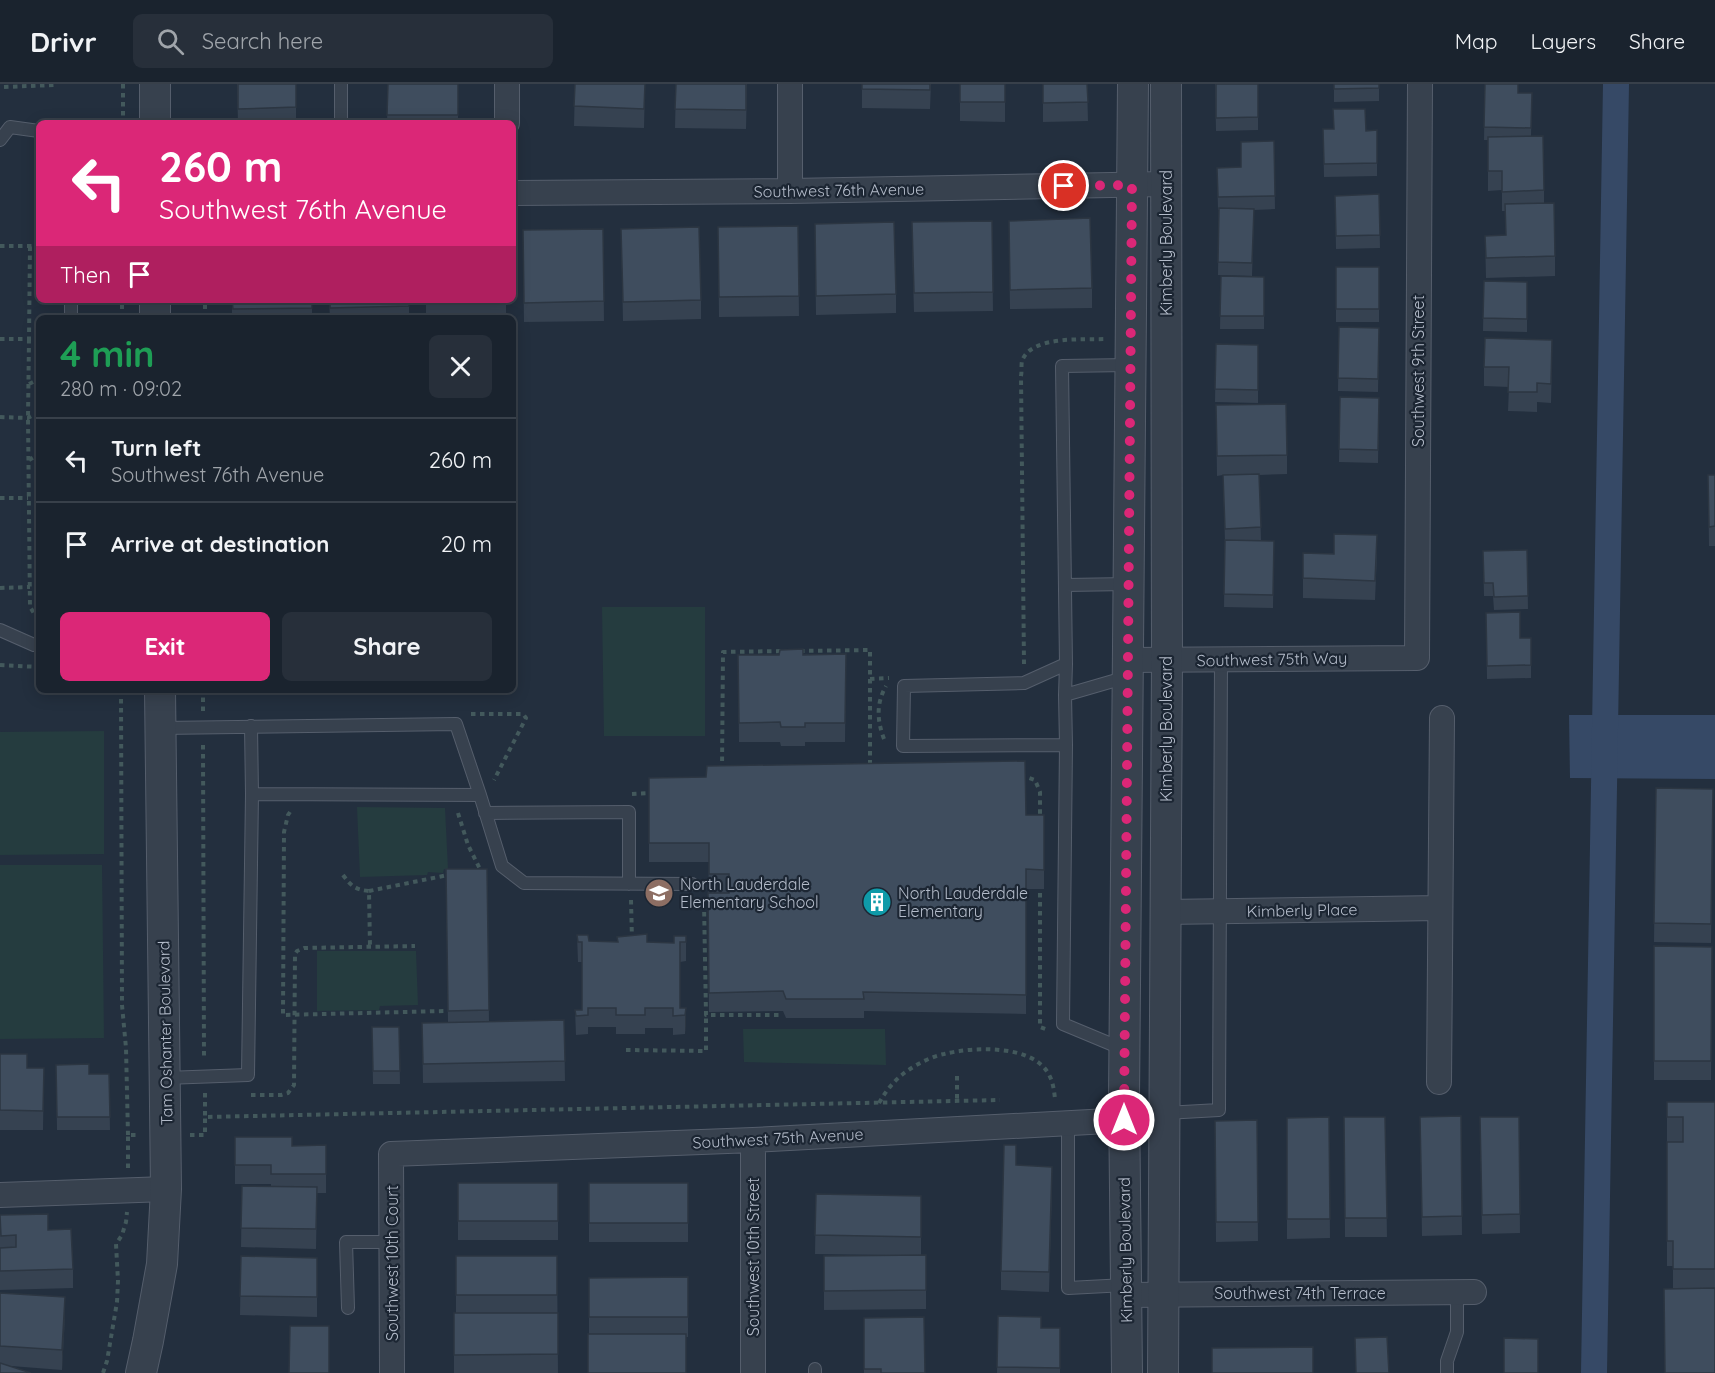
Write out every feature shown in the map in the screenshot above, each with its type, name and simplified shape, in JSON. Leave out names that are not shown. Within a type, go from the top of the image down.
[{"type":"street","points":[[154,120],[155,84]]},
{"type":"street","points":[[507,84],[507,120]]},
{"type":"street","points":[[790,84],[790,191]]},
{"type":"street","name":"Kimberly Boulevard","points":[[1126,1373],[1124,1120],[1133,84]]},
{"type":"street","name":"Kimberly Boulevard","points":[[1163,1373],[1167,660],[1166,84]]},
{"type":"street","name":"Southwest 9th Street","points":[[1417,658],[1420,84]]},
{"type":"street","name":"Southwest 76th Avenue","points":[[516,193],[790,191],[1166,184]]},
{"type":"street","points":[[1131,365],[1148,383],[1153,398],[1155,515],[1166,544]]},
{"type":"street","name":"Southwest 75th Way","points":[[1128,668],[1167,660],[1417,658]]},
{"type":"street","name":"Tam Oshanter Boulevard","points":[[141,1373],[162,1264],[166,1190],[160,693]]},
{"type":"street","points":[[1438,1082],[1442,718]]},
{"type":"street","name":"Kimberly Place","points":[[1164,912],[1440,908]]},
{"type":"street","name":"Southwest 75th Avenue","points":[[391,1154],[753,1140],[1124,1120],[1164,1115]]},
{"type":"street","name":"Southwest 10th Street","points":[[753,1140],[753,1373]]},
{"type":"street","name":"Southwest 10th Court","points":[[391,1154],[392,1373]]},
{"type":"street","points":[[0,1195],[166,1190]]},
{"type":"street","name":"Southwest 74th Terrace","points":[[1126,1290],[1163,1294],[1466,1292]]},
{"type":"lane","points":[[341,84],[341,120]]},
{"type":"lane","points":[[0,140],[10,128],[36,131]]},
{"type":"lane","points":[[1125,1050],[1064,1024],[1066,664],[1062,366],[1131,365]]},
{"type":"lane","points":[[1065,585],[1129,584]]},
{"type":"lane","points":[[0,630],[36,645]]},
{"type":"lane","points":[[1164,1115],[1220,1110],[1221,660]]},
{"type":"lane","points":[[1066,664],[1024,682],[904,686],[903,746],[1066,745]]},
{"type":"lane","points":[[1065,695],[1128,668]]},
{"type":"lane","points":[[161,728],[456,724],[502,866],[524,883],[692,884]]},
{"type":"lane","points":[[165,1078],[247,1076],[249,1073],[251,726]]},
{"type":"lane","points":[[252,794],[480,795]]},
{"type":"lane","points":[[485,813],[628,812],[628,884]]},
{"type":"lane","points":[[1068,1123],[1068,1288],[1126,1290]]},
{"type":"lane","points":[[348,1308],[346,1242],[392,1242]]},
{"type":"lane","points":[[1447,1373],[1447,1361],[1457,1332],[1466,1292]]},
{"type":"path","points":[[123,84],[123,120]]},
{"type":"path","points":[[4,87],[55,85]]},
{"type":"path","points":[[0,246],[36,246]]},
{"type":"path","points":[[30,246],[28,498],[30,607],[35,615]]},
{"type":"path","points":[[1024,682],[1022,360],[1033,347],[1047,342],[1117,338]]},
{"type":"path","points":[[0,339],[29,339]]},
{"type":"path","points":[[28,385],[36,381]]},
{"type":"path","points":[[0,417],[28,418],[36,414]]},
{"type":"path","points":[[28,460],[36,456]]},
{"type":"path","points":[[0,498],[28,498]]},
{"type":"path","points":[[0,588],[30,587]]},
{"type":"path","points":[[721,777],[723,652],[870,650],[870,776]]},
{"type":"path","points":[[0,665],[36,667]]},
{"type":"path","points":[[870,679],[898,678]]},
{"type":"path","points":[[121,693],[122,1005],[126,1048],[128,1135]]},
{"type":"path","points":[[203,693],[204,1077]]},
{"type":"path","points":[[1012,775],[1024,775],[1035,780],[1040,792]]},
{"type":"path","points":[[628,812],[632,794],[663,793]]},
{"type":"path","points":[[454,804],[468,845],[483,874]]},
{"type":"path","points":[[297,808],[288,815],[284,832],[283,1015],[444,1011]]},
{"type":"path","points":[[343,875],[351,886],[369,891],[370,947]]},
{"type":"path","points":[[626,1050],[706,1051],[704,903]]},
{"type":"path","points":[[246,1094],[281,1095],[288,1093],[294,1085],[295,954],[297,951],[304,948],[415,946]]},
{"type":"path","points":[[706,1015],[780,1015]]},
{"type":"path","points":[[879,1103],[896,1079],[911,1068],[943,1054],[1002,1050],[1021,1053],[1037,1061],[1047,1071],[1053,1085],[1055,1099]]},
{"type":"path","points":[[957,1076],[957,1101]]},
{"type":"path","points":[[205,1097],[211,1090]]},
{"type":"green space","points":[[602,607],[705,607],[705,736],[604,736]]},
{"type":"green space","points":[[104,731],[104,854],[0,855],[0,732]]},
{"type":"green space","points":[[357,807],[445,808],[448,869],[444,869],[443,873],[428,872],[427,875],[360,877]]},
{"type":"green space","points":[[0,865],[102,865],[104,1038],[0,1039]]},
{"type":"green space","points":[[317,951],[416,951],[418,1005],[380,1006],[379,1010],[317,1011]]},
{"type":"green space","points":[[743,1029],[885,1029],[886,1065],[744,1062]]},
{"type":"water","points":[[1569,715],[1715,715],[1715,779],[1570,778]]},
{"type":"building","points":[[238,84],[296,84],[296,107],[238,109]]},
{"type":"building","points":[[388,84],[458,84],[458,115],[387,115]]},
{"type":"building","points":[[575,84],[645,84],[644,109],[574,106]]},
{"type":"building","points":[[676,84],[746,84],[746,110],[675,109]]},
{"type":"building","points":[[862,84],[930,84],[930,90],[862,89]]},
{"type":"building","points":[[960,84],[1005,84],[1005,102],[960,102]]},
{"type":"building","points":[[1043,84],[1087,84],[1088,102],[1043,103]]},
{"type":"building","points":[[1216,84],[1258,84],[1258,117],[1216,118]]},
{"type":"building","points":[[1334,84],[1379,84],[1379,88],[1334,89]]},
{"type":"building","points":[[1485,84],[1518,84],[1518,93],[1532,93],[1531,128],[1484,127]]},
{"type":"building","points":[[1333,109],[1365,109],[1366,131],[1377,130],[1377,163],[1324,164],[1323,129],[1334,129]]},
{"type":"building","points":[[1543,136],[1544,190],[1502,192],[1502,171],[1488,171],[1488,137]]},
{"type":"building","points":[[1274,141],[1275,196],[1218,197],[1217,168],[1241,167],[1241,142]]},
{"type":"building","points":[[1379,194],[1380,235],[1336,236],[1335,196]]},
{"type":"building","points":[[1554,203],[1555,256],[1486,258],[1485,236],[1506,235],[1505,204]]},
{"type":"building","points":[[1219,208],[1254,209],[1252,263],[1218,262]]},
{"type":"building","points":[[1090,218],[1092,288],[1010,290],[1009,221]]},
{"type":"building","points":[[992,221],[993,292],[914,293],[912,222]]},
{"type":"building","points":[[894,222],[896,294],[816,296],[815,224]]},
{"type":"building","points":[[798,226],[799,296],[719,297],[718,227]]},
{"type":"building","points":[[699,227],[701,300],[623,302],[621,229]]},
{"type":"building","points":[[603,229],[604,301],[524,303],[523,230]]},
{"type":"building","points":[[1336,267],[1379,267],[1379,309],[1336,309]]},
{"type":"building","points":[[1221,276],[1264,277],[1264,316],[1220,316]]},
{"type":"building","points":[[1484,281],[1527,282],[1527,319],[1483,318]]},
{"type":"building","points":[[232,303],[312,303],[312,308],[233,309]]},
{"type":"building","points":[[330,303],[409,303],[409,306],[330,308]]},
{"type":"building","points":[[426,303],[506,303],[506,304]]},
{"type":"building","points":[[1339,327],[1379,328],[1378,379],[1338,378]]},
{"type":"building","points":[[1485,338],[1552,340],[1551,384],[1537,383],[1537,392],[1508,392],[1509,367],[1484,367]]},
{"type":"building","points":[[1216,344],[1258,345],[1258,390],[1215,389]]},
{"type":"building","points":[[1340,397],[1379,398],[1378,450],[1339,449]]},
{"type":"building","points":[[1286,404],[1287,455],[1217,456],[1216,405]]},
{"type":"building","points":[[1259,474],[1261,527],[1225,529],[1223,475]]},
{"type":"building","points":[[1708,475],[1715,475],[1715,526],[1709,527]]},
{"type":"building","points":[[1334,534],[1377,535],[1375,581],[1303,578],[1303,553],[1334,554]]},
{"type":"building","points":[[1225,540],[1274,541],[1273,595],[1224,594]]},
{"type":"building","points":[[1527,550],[1528,596],[1494,597],[1493,583],[1484,583],[1483,551]]},
{"type":"building","points":[[1520,612],[1520,638],[1531,638],[1531,665],[1487,666],[1486,613]]},
{"type":"building","points":[[803,649],[803,655],[846,654],[845,723],[805,723],[805,727],[781,727],[780,722],[739,723],[738,655],[779,655],[780,650]]},
{"type":"building","name":"North Lauderdale Elementary","points":[[1025,761],[1026,815],[1044,815],[1044,870],[1026,869],[1026,995],[863,992],[864,999],[786,999],[783,991],[709,993],[708,893],[729,893],[729,874],[709,874],[709,843],[649,843],[649,778],[706,777],[707,766]]},
{"type":"building","points":[[1656,788],[1713,789],[1711,924],[1654,923]]},
{"type":"building","points":[[446,869],[487,869],[489,1010],[448,1011]]},
{"type":"building","points":[[647,934],[647,942],[674,943],[674,936],[686,936],[686,942],[680,942],[680,1008],[686,1008],[685,1015],[673,1016],[673,1008],[645,1008],[645,1015],[616,1015],[616,1008],[588,1008],[588,1015],[576,1016],[575,1010],[582,1010],[582,942],[578,942],[577,935],[588,935],[589,941],[618,942],[617,937]]},
{"type":"building","points":[[1654,946],[1712,947],[1711,1061],[1654,1061]]},
{"type":"building","points":[[564,1020],[565,1061],[423,1064],[422,1023]]},
{"type":"building","points":[[372,1027],[399,1027],[400,1071],[373,1071]]},
{"type":"building","points":[[0,1054],[27,1054],[27,1068],[44,1068],[43,1111],[0,1110]]},
{"type":"building","points":[[89,1064],[89,1074],[109,1074],[110,1117],[57,1117],[56,1065]]},
{"type":"building","points":[[1667,1102],[1715,1102],[1715,1269],[1673,1269],[1673,1241],[1667,1241],[1667,1142],[1683,1142],[1683,1117],[1667,1117]]},
{"type":"building","points":[[1461,1116],[1462,1216],[1422,1217],[1420,1117]]},
{"type":"building","points":[[1329,1117],[1330,1219],[1287,1219],[1287,1118]]},
{"type":"building","points":[[1344,1117],[1385,1117],[1387,1218],[1345,1218]]},
{"type":"building","points":[[1480,1117],[1519,1117],[1520,1214],[1482,1215]]},
{"type":"building","points":[[1257,1120],[1258,1222],[1216,1222],[1215,1121]]},
{"type":"building","points":[[235,1137],[292,1137],[292,1146],[326,1145],[326,1174],[271,1174],[271,1165],[235,1165]]},
{"type":"building","points":[[1004,1145],[1016,1145],[1016,1165],[1052,1167],[1049,1272],[1001,1271]]},
{"type":"building","points":[[458,1183],[558,1183],[558,1221],[458,1221]]},
{"type":"building","points":[[589,1183],[688,1183],[688,1223],[589,1223]]},
{"type":"building","points":[[242,1186],[317,1187],[316,1229],[241,1228]]},
{"type":"building","points":[[816,1194],[921,1196],[921,1237],[815,1235]]},
{"type":"building","points":[[48,1214],[48,1230],[71,1229],[73,1269],[0,1271],[0,1248],[16,1247],[16,1235],[1,1236],[0,1215]]},
{"type":"building","points":[[926,1255],[926,1290],[824,1291],[824,1256]]},
{"type":"building","points":[[241,1256],[317,1258],[317,1297],[240,1296]]},
{"type":"building","points":[[456,1256],[557,1256],[557,1295],[456,1295]]},
{"type":"building","points":[[688,1277],[688,1317],[589,1317],[589,1278]]},
{"type":"building","points":[[1715,1288],[1715,1373],[1665,1373],[1664,1289]]},
{"type":"building","points":[[0,1293],[65,1297],[62,1350],[0,1346]]},
{"type":"building","points":[[454,1313],[558,1313],[558,1354],[454,1355]]},
{"type":"building","points":[[998,1316],[1041,1317],[1041,1328],[1060,1328],[1060,1368],[997,1367]]},
{"type":"building","points":[[924,1317],[925,1373],[881,1373],[881,1369],[864,1369],[864,1318]]},
{"type":"building","points":[[290,1326],[329,1326],[329,1373],[289,1373]]},
{"type":"building","points":[[588,1334],[686,1334],[686,1373],[588,1373]]},
{"type":"building","points":[[1387,1337],[1389,1373],[1356,1373],[1355,1338]]},
{"type":"building","points":[[1504,1338],[1538,1339],[1538,1373],[1504,1373]]},
{"type":"building","points":[[1313,1347],[1313,1373],[1212,1373],[1212,1348]]},
{"type":"building","points":[[0,1363],[31,1373],[0,1373]]},
{"type":"waterway","points":[[1594,1373],[1616,84]]},
{"type":"place","name":"North Lauderdale Elementary School","points":[[659,893]]},
{"type":"place","name":"North Lauderdale Elementary","points":[[877,902]]},
{"type":"route","points":[[1064,186],[1132,185],[1124,1120]]}]
